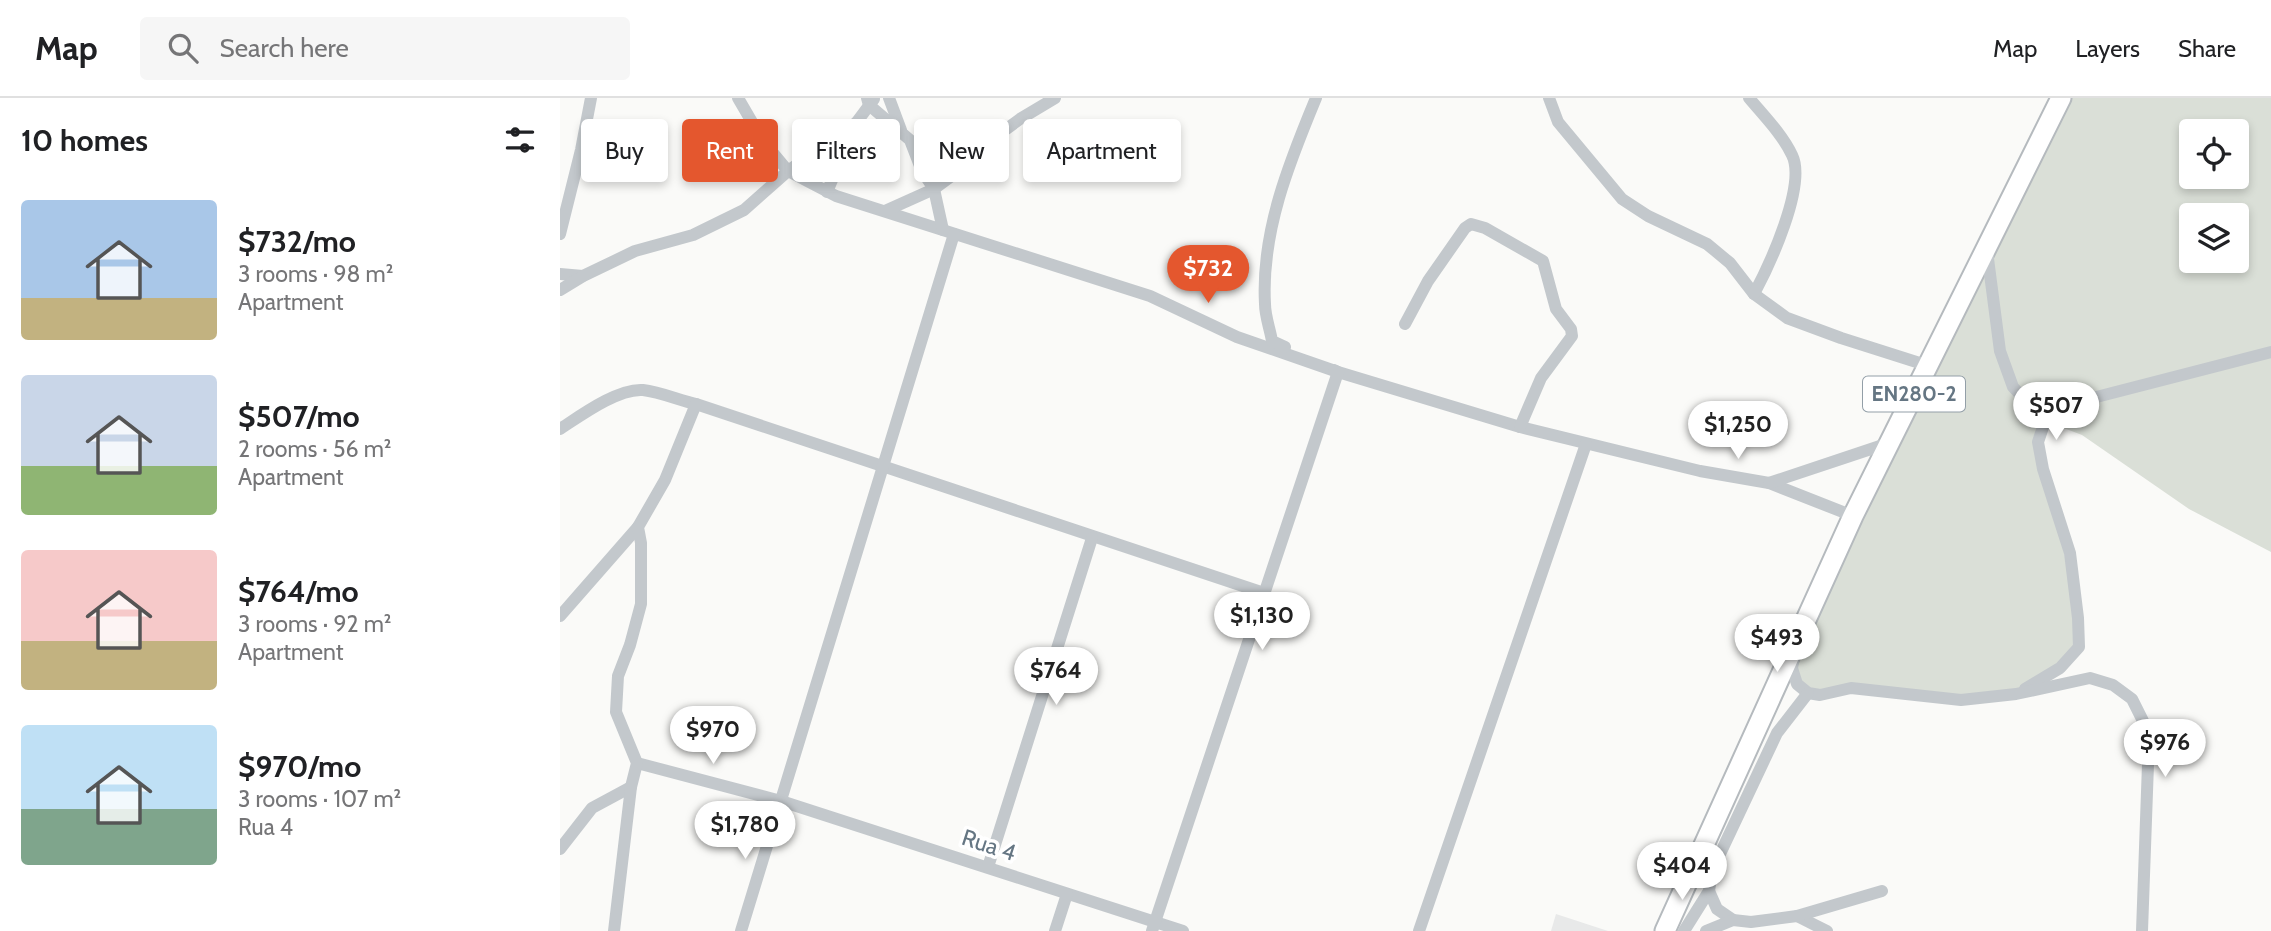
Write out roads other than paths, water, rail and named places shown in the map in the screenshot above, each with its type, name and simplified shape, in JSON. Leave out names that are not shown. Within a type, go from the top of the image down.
[{"type":"main road","name":"EN280-2","points":[[1665,931],[1853,516],[2061,98]]},
{"type":"street","points":[[560,234],[591,98]]},
{"type":"street","points":[[738,98],[763,141],[788,171],[827,192],[1150,296],[1237,337],[1338,372],[1520,427],[1700,471],[1769,484],[1853,516]]},
{"type":"street","points":[[890,98],[901,130]]},
{"type":"street","points":[[885,211],[934,189],[983,146],[1055,98]]},
{"type":"street","points":[[1316,98],[1282,185],[1267,252],[1265,305],[1272,341],[1338,372]]},
{"type":"street","points":[[1549,98],[1558,122],[1622,199],[1648,216],[1707,244],[1730,263],[1754,294],[1787,318],[1928,366]]},
{"type":"street","points":[[1749,98],[1794,157],[1795,177],[1789,208],[1772,261],[1754,294]]},
{"type":"street","points":[[741,931],[884,468],[948,232],[934,189],[922,171],[910,140],[901,130],[888,123],[871,100],[859,119]]},
{"type":"street","points":[[560,290],[635,251],[693,235],[744,210],[792,168]]},
{"type":"street","points":[[827,192],[831,182]]},
{"type":"street","points":[[1405,324],[1428,281],[1465,228],[1471,224],[1485,228],[1543,261],[1556,309],[1571,329],[1572,336],[1541,378],[1520,427]]},
{"type":"street","points":[[1987,250],[2000,351],[2013,387],[2045,421]]},
{"type":"street","points":[[560,274],[583,276]]},
{"type":"street","points":[[2016,694],[2060,668],[2079,647],[2070,553],[2043,469],[2038,442],[2045,421],[2077,402],[2271,352]]},
{"type":"street","points":[[1154,926],[1338,372]]},
{"type":"street","points":[[560,429],[590,409],[625,393],[641,390],[696,404],[1092,538],[1265,593]]},
{"type":"street","points":[[560,616],[638,527],[665,480],[696,404]]},
{"type":"street","points":[[1769,484],[1889,443]]},
{"type":"street","points":[[1419,931],[1586,444]]},
{"type":"street","points":[[614,931],[631,788],[637,763],[616,712],[618,676],[641,604],[641,544],[638,527]]},
{"type":"street","points":[[988,867],[1092,538]]},
{"type":"street","points":[[1797,639],[1792,668],[1797,684],[1808,693],[1820,695],[1852,688],[1961,700],[2016,694],[2090,678],[2113,685],[2132,699],[2143,721],[2148,764],[2142,931]]},
{"type":"street","points":[[1684,931],[1709,891],[1712,871],[1777,733],[1808,693]]},
{"type":"street","name":"Rua 4","points":[[637,763],[781,801],[988,867],[1154,926],[1183,931]]},
{"type":"street","points":[[560,849],[592,808],[631,788]]},
{"type":"street","points":[[1709,891],[1717,909],[1733,920],[1751,922],[1797,916],[1882,891]]},
{"type":"street","points":[[1055,931],[1067,894]]},
{"type":"street","points":[[1797,916],[1827,931]]},
{"type":"street","points":[[1706,931],[1733,920]]}]
